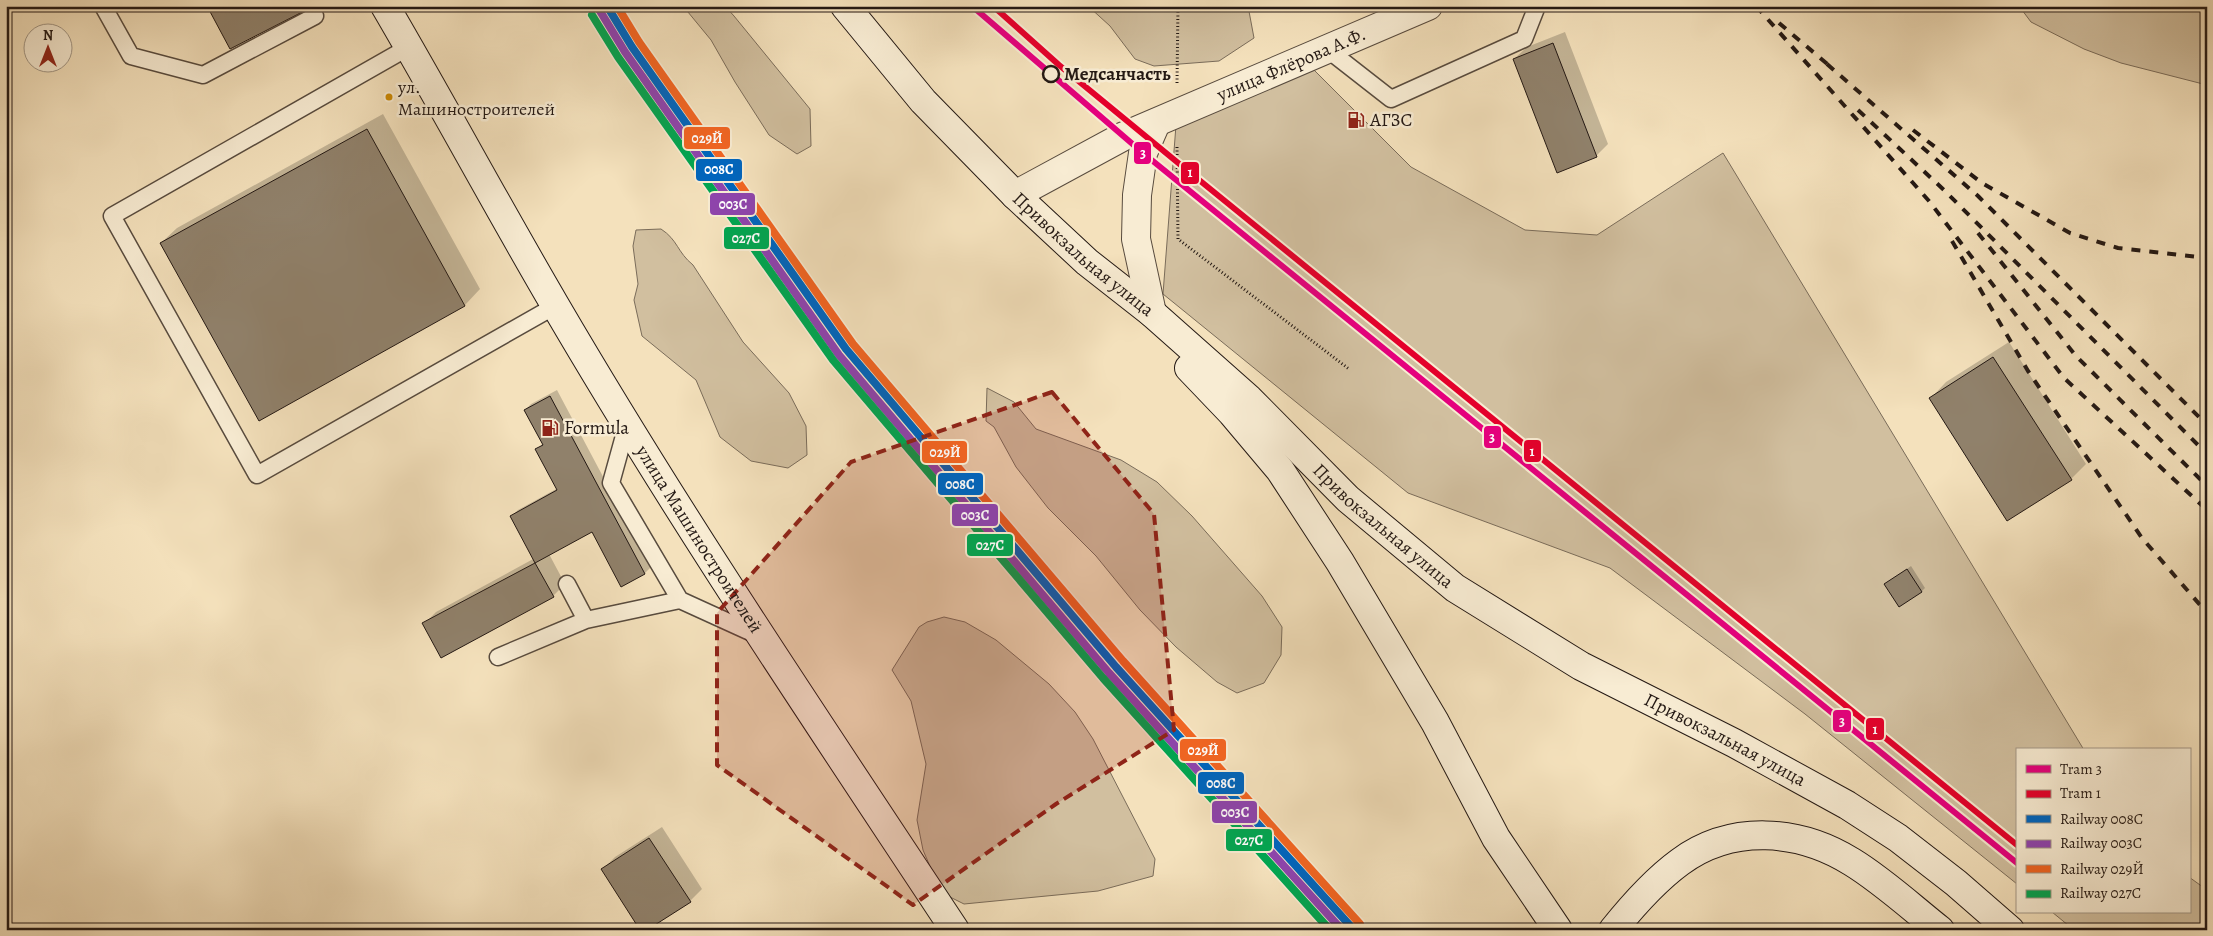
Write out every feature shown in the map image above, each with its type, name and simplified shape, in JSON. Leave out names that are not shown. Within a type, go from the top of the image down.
[{"type":"main road","name":"улица Машиностроителей","points":[[385,6],[555,306],[628,425],[761,637],[955,930]]},
{"type":"main road","name":"Привокзальная улица","points":[[845,6],[923,101],[1015,195],[1087,262],[1152,313],[1249,399],[1348,499],[1455,588],[1581,666],[1734,743],[1847,805],[1898,838],[1956,883],[2010,930]]},
{"type":"main road","name":"улица Флёрова А.Ф.","points":[[1015,195],[1124,136],[1428,6]]},
{"type":"main road","points":[[1152,313],[1136,239],[1137,195],[1143,153],[1166,118]]},
{"type":"main road","points":[[1087,262],[1225,406],[1280,470],[1340,562],[1435,722],[1496,838],[1558,930]]},
{"type":"main road","points":[[1613,930],[1637,901],[1681,861],[1720,842],[1755,835],[1774,834],[1810,842],[1852,862],[1882,883],[1940,930]]},
{"type":"main road","points":[[1635,930],[1649,912],[1680,883],[1708,865],[1741,854],[1772,850],[1804,857],[1843,876],[1872,896],[1913,930]]},
{"type":"lane","points":[[103,6],[130,56],[203,75],[315,16]]},
{"type":"lane","points":[[1328,49],[1391,99],[1524,39],[1537,6]]},
{"type":"lane","points":[[409,47],[112,216],[257,475],[555,306]]},
{"type":"lane","points":[[628,425],[611,483],[680,600],[761,637]]},
{"type":"lane","points":[[567,584],[586,620]]},
{"type":"lane","points":[[498,658],[586,620],[680,600]]},
{"type":"path","points":[[1178,6],[1166,118],[1178,239],[1349,368]]},
{"type":"highlighted area","points":[[1052,392],[1154,514],[1174,730],[1056,804],[913,905],[717,765],[717,613],[851,462]]},
{"type":"shaded area","points":[[683,6],[725,6],[810,109],[811,146],[797,154],[769,135],[711,40]]},
{"type":"shaded area","points":[[1088,6],[1248,6],[1254,38],[1219,61],[1154,66],[1135,59],[1110,26]]},
{"type":"shaded area","points":[[2019,6],[2207,6],[2207,85],[2121,63],[2084,49],[2031,22]]},
{"type":"shaded area","points":[[1314,70],[1411,167],[1525,230],[1597,235],[1723,153],[2083,748],[2016,748],[2016,883],[1805,714],[1610,568],[1408,493],[1163,294],[1176,125]]},
{"type":"shaded area","points":[[661,229],[671,237],[693,265],[743,342],[789,393],[806,426],[807,455],[788,468],[751,461],[720,437],[696,380],[642,336],[634,300],[638,284],[633,246],[636,230]]},
{"type":"shaded area","points":[[987,388],[1014,402],[1036,429],[1121,460],[1157,482],[1192,516],[1262,596],[1282,627],[1281,655],[1264,683],[1237,693],[1217,682],[1176,647],[1140,610],[1096,556],[1048,508],[1016,467],[994,427],[986,421]]},
{"type":"shaded area","points":[[944,617],[965,622],[996,640],[1049,684],[1075,712],[1093,739],[1155,859],[1153,876],[1098,891],[964,904],[946,895],[935,878],[923,850],[917,820],[926,764],[911,701],[892,670],[919,627],[927,622]]},
{"type":"shaded area","points":[[2190,878],[2207,890],[2207,930],[2074,930],[2054,914],[2190,914]]},
{"type":"building","points":[[207,6],[314,6],[230,49]]},
{"type":"building","points":[[1553,43],[1597,157],[1557,173],[1513,59]]},
{"type":"building","points":[[367,129],[465,306],[259,421],[160,243]]},
{"type":"building","points":[[1993,357],[2072,480],[2007,521],[1929,398]]},
{"type":"building","points":[[550,396],[645,574],[621,587],[592,532],[535,563],[510,516],[557,490],[535,449],[543,445],[524,410]]},
{"type":"building","points":[[535,563],[554,597],[441,658],[422,623]]},
{"type":"building","points":[[1907,569],[1922,592],[1899,607],[1884,584]]},
{"type":"building","points":[[649,838],[691,902],[647,930],[640,930],[601,869]]},
{"type":"railway","points":[[1756,6],[1929,201],[2064,378],[2207,510]]},
{"type":"railway","points":[[1779,23],[1832,68]]},
{"type":"railway","points":[[1827,64],[1978,196],[2207,425]]},
{"type":"railway","points":[[1858,110],[1944,190],[2207,454]]},
{"type":"railway","points":[[1913,130],[1982,183],[2070,233],[2118,248],[2207,258]]},
{"type":"railway","points":[[1978,233],[2076,356],[2207,486]]},
{"type":"railway","points":[[1952,241],[2028,371],[2142,538],[2207,613]]},
{"type":"tram line","name":"3","points":[[972,6],[1143,153],[2016,862]]},
{"type":"tram line","name":"1","points":[[993,6],[1059,65],[1177,162],[2016,844]]},
{"type":"rail line","name":"008С","points":[[607,6],[632,47],[846,349],[1116,667],[1354,930]]},
{"type":"rail line","name":"029Й","points":[[617,6],[639,42],[853,344],[1123,661],[1360,924]]},
{"type":"rail line","name":"003С","points":[[600,11],[625,52],[839,355],[1109,673],[1342,930]]},
{"type":"rail line","name":"027С","points":[[592,15],[618,57],[833,360],[1103,678],[1330,930]]},
{"type":"place","name":"Медсанчасть","points":[[1051,74]]},
{"type":"place","name":"ул. Машиностроителей","points":[[389,97]]},
{"type":"place","name":"АГЗС","points":[[1356,120]]},
{"type":"place","name":"Formula","points":[[550,428]]}]
